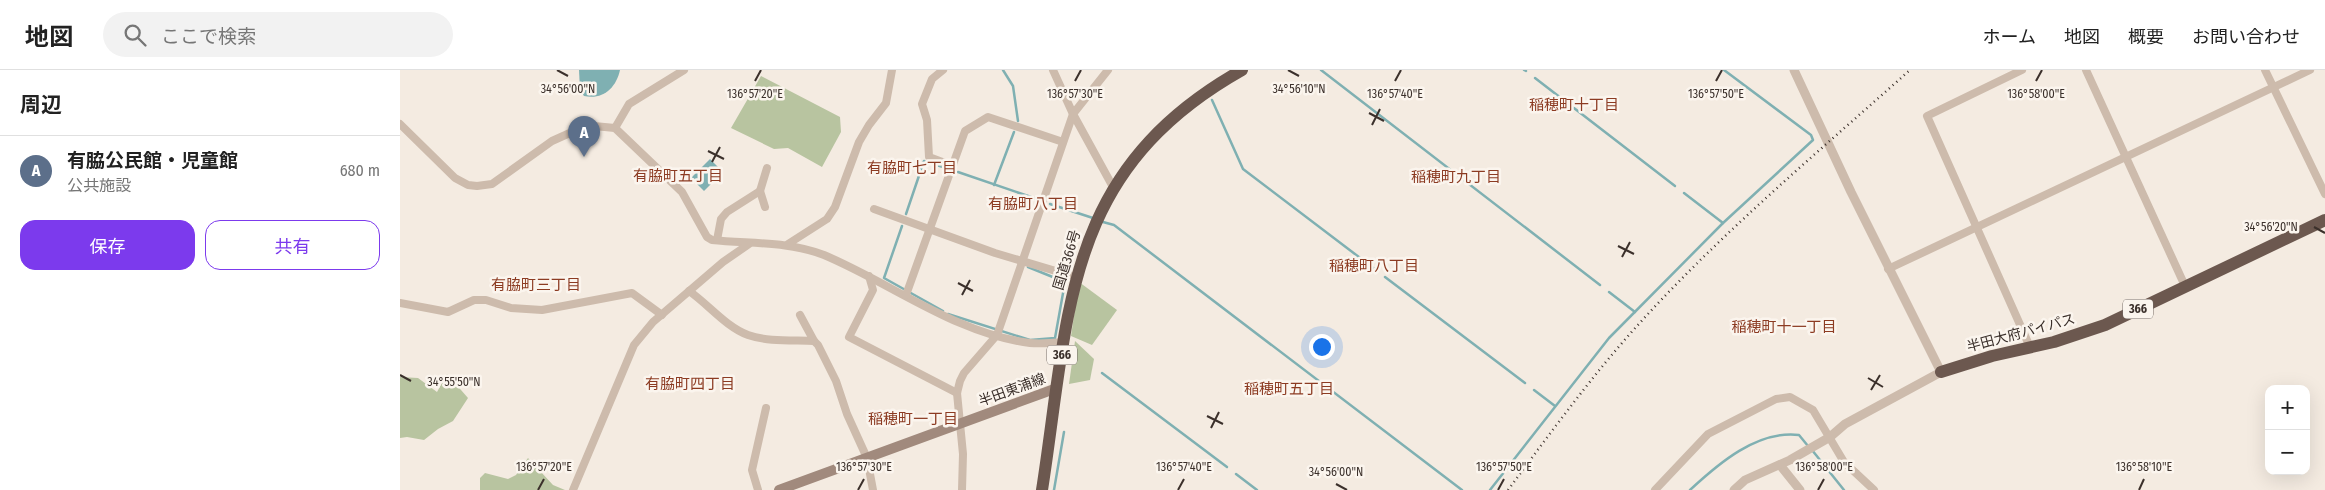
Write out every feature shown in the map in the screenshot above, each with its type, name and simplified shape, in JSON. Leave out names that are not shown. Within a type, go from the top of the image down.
[{"type":"highway","name":"国道366号","points":[[1042,490],[1064,342],[1076,278],[1096,219],[1113,187],[1139,152],[1171,119],[1204,94],[1242,70]]},
{"type":"highway","name":"半田大府パイパス","points":[[1941,372],[2054,342],[2105,325],[2325,220]]},
{"type":"main road","name":"半田東浦線","points":[[779,490],[1057,388]]},
{"type":"street","points":[[615,128],[629,104],[684,70]]},
{"type":"street","points":[[788,244],[827,219],[835,207],[859,142],[869,124],[886,103],[892,70]]},
{"type":"street","points":[[944,70],[932,79],[922,104],[927,120],[929,157],[953,166]]},
{"type":"street","points":[[1053,70],[1073,114],[1113,187]]},
{"type":"street","points":[[962,490],[961,423],[957,393],[964,373],[997,335],[1073,114],[1108,70]]},
{"type":"street","points":[[1794,70],[1888,269],[1941,372]]},
{"type":"street","points":[[2022,70],[1927,116],[2030,347]]},
{"type":"street","points":[[2086,70],[2185,286]]},
{"type":"street","points":[[2265,70],[2325,194]]},
{"type":"street","points":[[1888,269],[2124,156],[2310,70]]},
{"type":"street","points":[[907,292],[965,132],[988,117],[1063,142]]},
{"type":"street","points":[[400,124],[455,178],[468,185],[477,186],[492,184],[552,141],[572,132],[594,126],[615,128],[682,192],[707,237],[749,244],[788,244],[824,255],[907,292],[946,317],[997,335],[1030,343],[1064,342]]},
{"type":"street","points":[[765,206],[760,191],[767,168]]},
{"type":"street","points":[[717,240],[721,219],[728,212],[760,191]]},
{"type":"street","points":[[874,209],[1022,262],[1076,278]]},
{"type":"street","points":[[576,488],[634,345],[662,315],[689,291],[749,244]]},
{"type":"street","points":[[868,276],[873,290],[849,337],[957,393]]},
{"type":"street","points":[[689,291],[748,335],[767,339],[814,341]]},
{"type":"street","points":[[400,303],[448,312],[474,300],[486,300],[511,308],[542,310],[632,293],[662,315]]},
{"type":"street","points":[[800,315],[823,353],[836,381],[847,414],[866,458],[874,490]]},
{"type":"street","name":"半田大府パイパス","points":[[1734,490],[1745,480],[1790,460],[1828,438],[1845,424],[1941,372]]},
{"type":"street","points":[[1655,490],[1708,434],[1776,399],[1790,397],[1813,410],[1844,462],[1874,490]]},
{"type":"street","points":[[758,490],[752,470],[766,408]]},
{"type":"street","points":[[1780,465],[1800,490]]},
{"type":"green space","points":[[761,76],[840,117],[841,132],[822,167],[788,148],[774,149],[731,128]]},
{"type":"green space","points":[[1079,282],[1117,310],[1092,345],[1071,336]]},
{"type":"green space","points":[[1075,341],[1094,359],[1090,380],[1069,384]]},
{"type":"green space","points":[[447,374],[468,398],[453,421],[438,429],[424,440],[407,437],[400,438],[400,377],[418,378],[437,392]]},
{"type":"green space","points":[[528,458],[553,485],[565,490],[480,490],[480,478],[485,473],[508,479],[516,475]]},
{"type":"water","points":[[579,70],[620,70],[615,82],[608,91],[591,97],[584,96],[580,90]]},
{"type":"water","points":[[710,159],[723,172],[704,191],[691,178]]},
{"type":"waterway","points":[[1003,70],[1013,86],[1018,121]]},
{"type":"waterway","points":[[1321,70],[1600,285]]},
{"type":"waterway","points":[[1490,490],[1609,338],[1723,223],[1813,140],[1811,135],[1724,70]]},
{"type":"waterway","points":[[1535,78],[1675,186]]},
{"type":"waterway","points":[[1212,100],[1243,169],[1376,270]]},
{"type":"waterway","points":[[994,185],[1014,132]]},
{"type":"waterway","points":[[906,214],[924,161],[946,168]]},
{"type":"waterway","points":[[958,172],[1037,199]]},
{"type":"waterway","points":[[1684,193],[1723,223]]},
{"type":"waterway","points":[[1050,204],[1096,219]]},
{"type":"waterway","points":[[1103,222],[1114,225],[1462,490]]},
{"type":"waterway","points":[[902,226],[884,278],[943,311]]},
{"type":"waterway","points":[[948,314],[1030,340],[1055,338],[1065,282],[1028,267]]},
{"type":"waterway","points":[[1385,277],[1525,383]]},
{"type":"waterway","points":[[1609,292],[1635,312]]},
{"type":"waterway","points":[[1102,373],[1227,467]]},
{"type":"waterway","points":[[1534,390],[1555,406]]},
{"type":"waterway","points":[[1054,490],[1064,432]]},
{"type":"waterway","points":[[1690,490],[1726,460],[1753,443],[1783,435],[1799,435],[1808,446]]},
{"type":"waterway","points":[[1812,450],[1844,490]]},
{"type":"waterway","points":[[1236,474],[1257,490]]},
{"type":"railway","points":[[1508,490],[1603,366],[1669,292],[1735,226],[1910,70]]},
{"type":"place","name":"有脇公民館・児童館","points":[[584,157]]},
{"type":"district","name":"稲穂町十丁目","points":[[1574,105]]},
{"type":"district","name":"有脇町七丁目","points":[[912,168]]},
{"type":"district","name":"有脇町五丁目","points":[[678,176]]},
{"type":"district","name":"稲穂町九丁目","points":[[1456,177]]},
{"type":"district","name":"有脇町八丁目","points":[[1033,204]]},
{"type":"district","name":"稲穂町八丁目","points":[[1374,266]]},
{"type":"district","name":"有脇町三丁目","points":[[536,285]]},
{"type":"district","name":"稲穂町十一丁目","points":[[1784,327]]},
{"type":"district","name":"有脇町四丁目","points":[[690,384]]},
{"type":"district","name":"稲穂町五丁目","points":[[1289,389]]},
{"type":"district","name":"稲穂町一丁目","points":[[913,419]]}]
